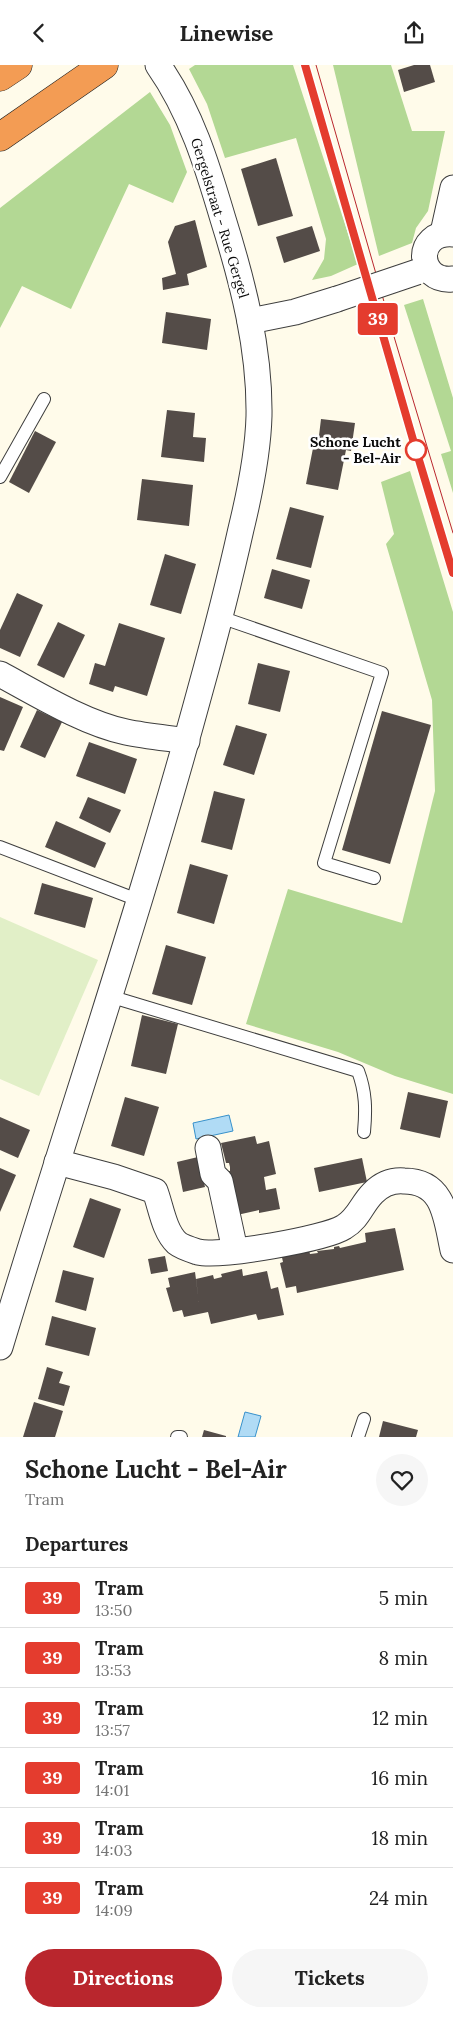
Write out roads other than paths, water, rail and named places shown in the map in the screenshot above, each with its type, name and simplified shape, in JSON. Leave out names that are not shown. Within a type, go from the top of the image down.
[{"type":"highway","points":[[0,77],[18,65]]},
{"type":"highway","points":[[0,137],[104,65]]},
{"type":"street","name":"Gergelstraat - Rue Gergel","points":[[0,1347],[187,741],[220,617],[249,495],[256,453],[259,418],[257,363],[250,321],[233,252],[203,151],[164,74]]},
{"type":"street","points":[[423,271],[425,251],[428,243],[435,236],[448,233],[453,188]]},
{"type":"street","points":[[250,321],[295,313],[423,271],[443,279],[453,279]]},
{"type":"street","points":[[0,674],[72,711],[108,726],[125,732],[187,741]]},
{"type":"street","points":[[208,1148],[213,1174],[220,1181],[235,1251]]},
{"type":"street","points":[[57,1162],[114,1177],[155,1191],[168,1231],[178,1244],[200,1252],[263,1248],[332,1233],[357,1217],[372,1194],[380,1187],[398,1181],[420,1183],[429,1187],[437,1195],[446,1217],[453,1250]]},
{"type":"lane","points":[[0,477],[44,399]]},
{"type":"lane","points":[[220,617],[382,673],[324,863],[374,878]]},
{"type":"lane","points":[[0,847],[138,900]]},
{"type":"lane","points":[[109,996],[358,1071],[364,1085],[366,1106],[364,1132]]},
{"type":"lane","points":[[358,1437],[364,1419]]},
{"type":"water","points":[[229,1115],[233,1131],[196,1139],[193,1123]]},
{"type":"water","points":[[245,1412],[261,1416],[255,1437],[238,1437]]},
{"type":"tram line","points":[[305,65],[453,573]]},
{"type":"tram line","name":"39","points":[[305,65],[453,573]]},
{"type":"tram line","points":[[316,65],[453,533]]},
{"type":"place","name":"Schone Lucht - Bel-Air","points":[[416,450]]}]
